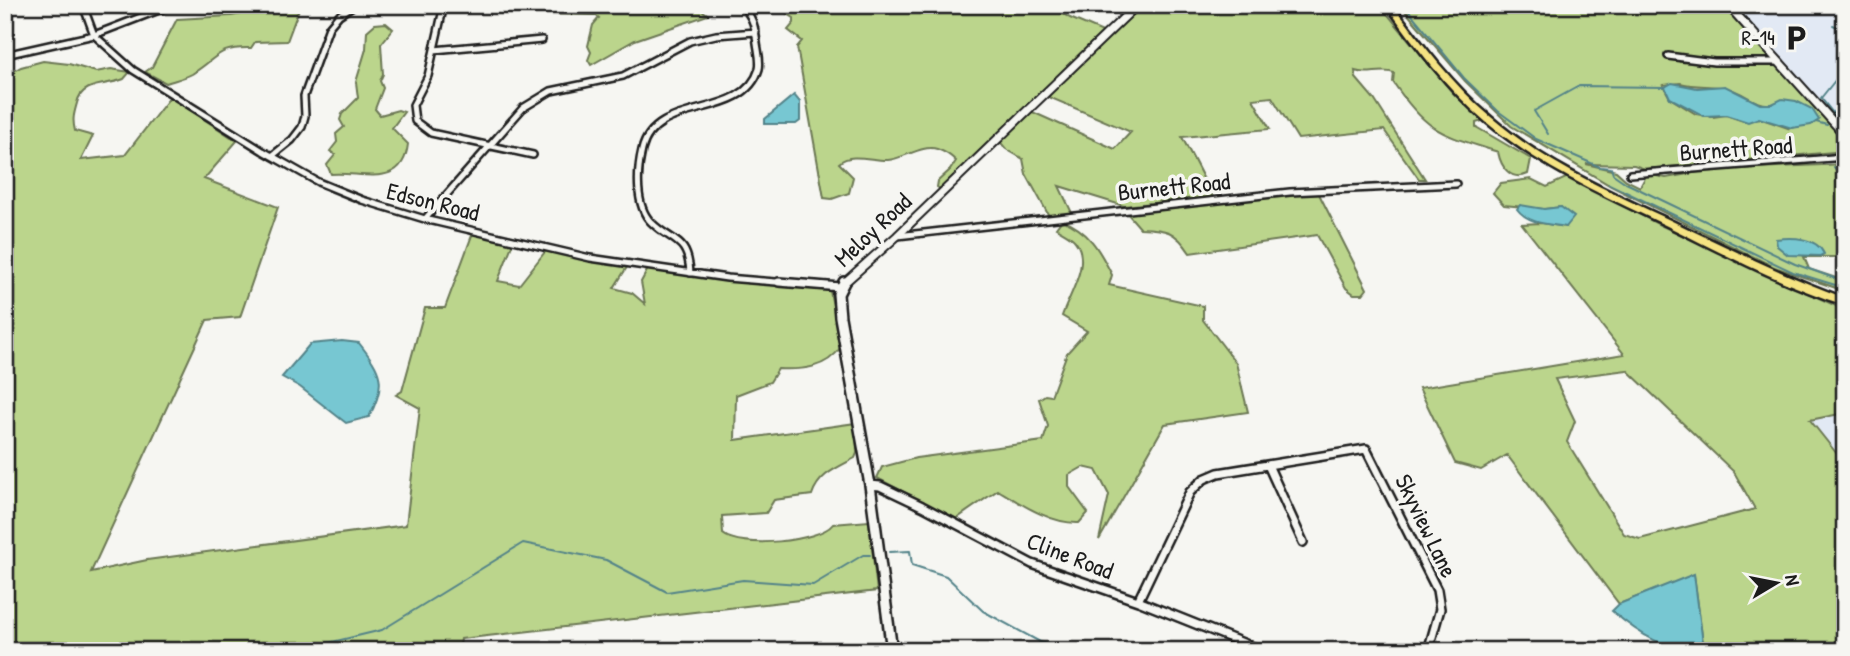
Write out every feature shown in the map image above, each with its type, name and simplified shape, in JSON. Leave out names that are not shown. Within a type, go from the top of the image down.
[{"type":"main road","points":[[1387,5],[1473,106],[1501,130],[1536,154],[1586,183],[1700,239],[1782,277],[1845,302]]},
{"type":"main road","points":[[1728,5],[1845,135]]},
{"type":"street","name":"Edson Road","points":[[83,5],[94,35],[133,70],[272,156],[341,192],[425,219],[590,258],[690,273],[840,287]]},
{"type":"street","points":[[5,55],[94,35],[172,5]]},
{"type":"street","points":[[272,156],[292,140],[302,127],[305,116],[304,96],[329,27],[339,15],[354,5]]},
{"type":"street","points":[[444,5],[426,81],[413,105],[415,121],[431,133],[533,155]]},
{"type":"street","points":[[690,273],[689,253],[684,245],[651,220],[641,207],[642,148],[651,133],[667,120],[728,101],[753,85],[760,65],[756,32],[752,15],[741,5]]},
{"type":"street","name":"Meloy Road","points":[[892,651],[870,485],[838,298],[840,287],[897,236],[1138,5]]},
{"type":"street","points":[[425,219],[523,108],[551,91],[622,76],[696,39],[756,32]]},
{"type":"street","points":[[434,50],[542,40]]},
{"type":"street","points":[[1668,56],[1714,62],[1780,62]]},
{"type":"street","name":"Burnett Road","points":[[1630,174],[1845,157]]},
{"type":"street","name":"Burnett Road","points":[[897,236],[1290,192],[1456,184]]},
{"type":"street","name":"Skyview Lane","points":[[1268,464],[1362,449],[1369,452],[1434,583],[1440,609],[1428,651]]},
{"type":"street","points":[[1138,601],[1194,487],[1218,473],[1268,464],[1303,542]]},
{"type":"street","name":"Cline Road","points":[[870,485],[880,486],[922,506],[1032,564],[1138,601],[1263,651]]},
{"type":"shaded area","points":[[1732,5],[1845,5],[1845,130]]},
{"type":"shaded area","points":[[1845,413],[1845,464],[1810,420]]},
{"type":"green space","points":[[292,5],[299,9],[287,41],[255,42],[251,48],[225,51],[192,74],[166,83],[145,72],[152,67],[177,19],[231,16]]},
{"type":"green space","points":[[602,5],[696,5],[708,15],[635,40],[591,65],[588,60],[591,52],[588,46],[593,25],[599,18],[595,15],[542,14],[592,11]]},
{"type":"green space","points":[[782,5],[1049,5],[1070,18],[1103,32],[940,189],[937,187],[938,181],[956,161],[939,150],[926,148],[888,160],[856,157],[844,160],[839,163],[853,177],[849,193],[832,199],[824,198],[797,47],[802,41],[788,30],[794,23],[794,18],[786,13]]},
{"type":"green space","points":[[1137,5],[1380,5],[1452,92],[1482,121],[1476,123],[1476,127],[1531,159],[1528,174],[1512,175],[1504,168],[1498,152],[1449,136],[1427,122],[1393,82],[1394,73],[1355,71],[1356,78],[1374,99],[1425,179],[1419,179],[1384,130],[1298,139],[1272,97],[1253,99],[1270,129],[1182,137],[1213,197],[1124,206],[1059,186],[1073,215],[1049,216],[1026,174],[1023,159],[1006,149],[997,138],[1028,110],[1115,149],[1131,132],[1044,95]]},
{"type":"green space","points":[[1400,5],[1722,5],[1771,59],[1711,58],[1677,54],[1680,62],[1777,66],[1845,139],[1845,151],[1645,169],[1634,165],[1586,164],[1616,171],[1640,187],[1647,174],[1666,178],[1710,170],[1845,164],[1845,257],[1804,257],[1809,269],[1845,281],[1845,291],[1774,267],[1611,186],[1511,126],[1465,81]],"holes":[[[1686,84],[1724,88],[1761,103],[1772,104],[1788,128],[1759,118],[1743,121],[1726,115],[1713,117],[1696,114],[1670,98],[1663,85]]]},
{"type":"green space","points":[[386,23],[393,29],[381,44],[383,74],[380,81],[383,88],[375,109],[380,115],[398,110],[404,112],[392,128],[408,144],[404,158],[398,168],[389,173],[331,174],[327,165],[335,155],[330,151],[337,142],[336,134],[344,127],[340,120],[342,114],[358,98],[356,82],[366,49],[367,31],[375,24]]},
{"type":"green space","points":[[43,61],[69,64],[96,72],[111,69],[130,72],[124,79],[96,85],[80,96],[74,117],[75,131],[93,136],[81,160],[125,155],[170,97],[237,141],[204,179],[278,207],[240,317],[207,320],[91,572],[147,560],[406,525],[420,408],[396,395],[402,391],[425,308],[445,308],[474,230],[514,240],[498,281],[519,285],[548,248],[629,264],[614,288],[632,293],[645,304],[641,282],[649,267],[830,291],[841,347],[821,364],[805,368],[778,369],[770,382],[736,395],[735,440],[856,423],[855,458],[824,477],[812,495],[774,500],[766,513],[722,516],[723,534],[745,541],[779,541],[812,535],[833,524],[869,521],[877,591],[461,639],[459,651],[5,651],[5,76],[21,67]]},
{"type":"green space","points":[[1568,177],[1658,224],[1845,310],[1845,413],[1810,420],[1845,464],[1845,651],[1704,651],[1694,575],[1619,604],[1507,455],[1481,470],[1455,463],[1419,388],[1624,354],[1522,224],[1541,223],[1566,227],[1561,207],[1544,209],[1504,205],[1493,193],[1501,183],[1531,179],[1547,187]],"holes":[[[1627,370],[1734,472],[1755,509],[1640,539],[1624,534],[1567,442],[1575,421],[1555,379]]]},
{"type":"green space","points":[[1317,190],[1367,289],[1363,294],[1354,294],[1346,288],[1317,235],[1190,253],[1174,235],[1163,230],[1140,228],[1127,213]]},
{"type":"green space","points":[[1062,220],[1086,235],[1098,249],[1112,275],[1109,285],[1203,306],[1203,320],[1236,363],[1248,412],[1165,424],[1099,540],[1109,495],[1096,470],[1083,467],[1069,475],[1069,487],[1088,513],[1079,523],[1047,517],[998,490],[956,519],[877,478],[882,467],[916,458],[1043,441],[1048,426],[1039,399],[1045,395],[1051,396],[1067,353],[1087,331],[1062,316],[1078,279],[1081,259],[1080,249],[1075,241],[1056,228]]},
{"type":"water","points":[[1672,83],[1697,88],[1725,86],[1760,104],[1772,104],[1782,99],[1796,101],[1812,109],[1819,120],[1811,125],[1792,128],[1759,118],[1748,122],[1726,115],[1704,116],[1670,98],[1665,87]]},
{"type":"water","points":[[794,95],[800,102],[800,121],[796,124],[765,124],[765,119]]},
{"type":"water","points":[[1520,205],[1544,209],[1561,207],[1574,217],[1566,227],[1539,223],[1522,214],[1517,209]]},
{"type":"water","points":[[1796,238],[1810,241],[1821,248],[1824,254],[1788,255],[1777,246],[1776,239]]},
{"type":"water","points":[[342,341],[359,343],[377,370],[380,386],[369,417],[346,423],[300,387],[282,377],[310,344]]},
{"type":"water","points":[[1694,574],[1704,651],[1666,645],[1644,635],[1612,611],[1619,604]]},
{"type":"waterway","points":[[1404,5],[1464,78],[1498,111],[1536,139],[1600,167],[1611,168],[1613,174],[1626,183],[1795,264],[1845,282]]},
{"type":"waterway","points":[[1833,25],[1845,30]]},
{"type":"waterway","points":[[1841,123],[1821,98],[1845,68]]},
{"type":"waterway","points":[[1548,134],[1534,111],[1579,86],[1665,87]]},
{"type":"waterway","points":[[1816,122],[1827,125]]},
{"type":"waterway","points":[[1845,164],[1834,168],[1845,180]]},
{"type":"waterway","points":[[1609,184],[1793,272],[1845,288]]},
{"type":"waterway","points":[[295,651],[382,630],[523,543],[606,560],[667,592],[743,580],[813,585],[863,555],[870,555]]},
{"type":"waterway","points":[[889,552],[910,551],[912,565],[946,576],[983,611],[1040,642],[1071,651]]},
{"type":"place","name":"R-14","points":[[1796,38]]}]
